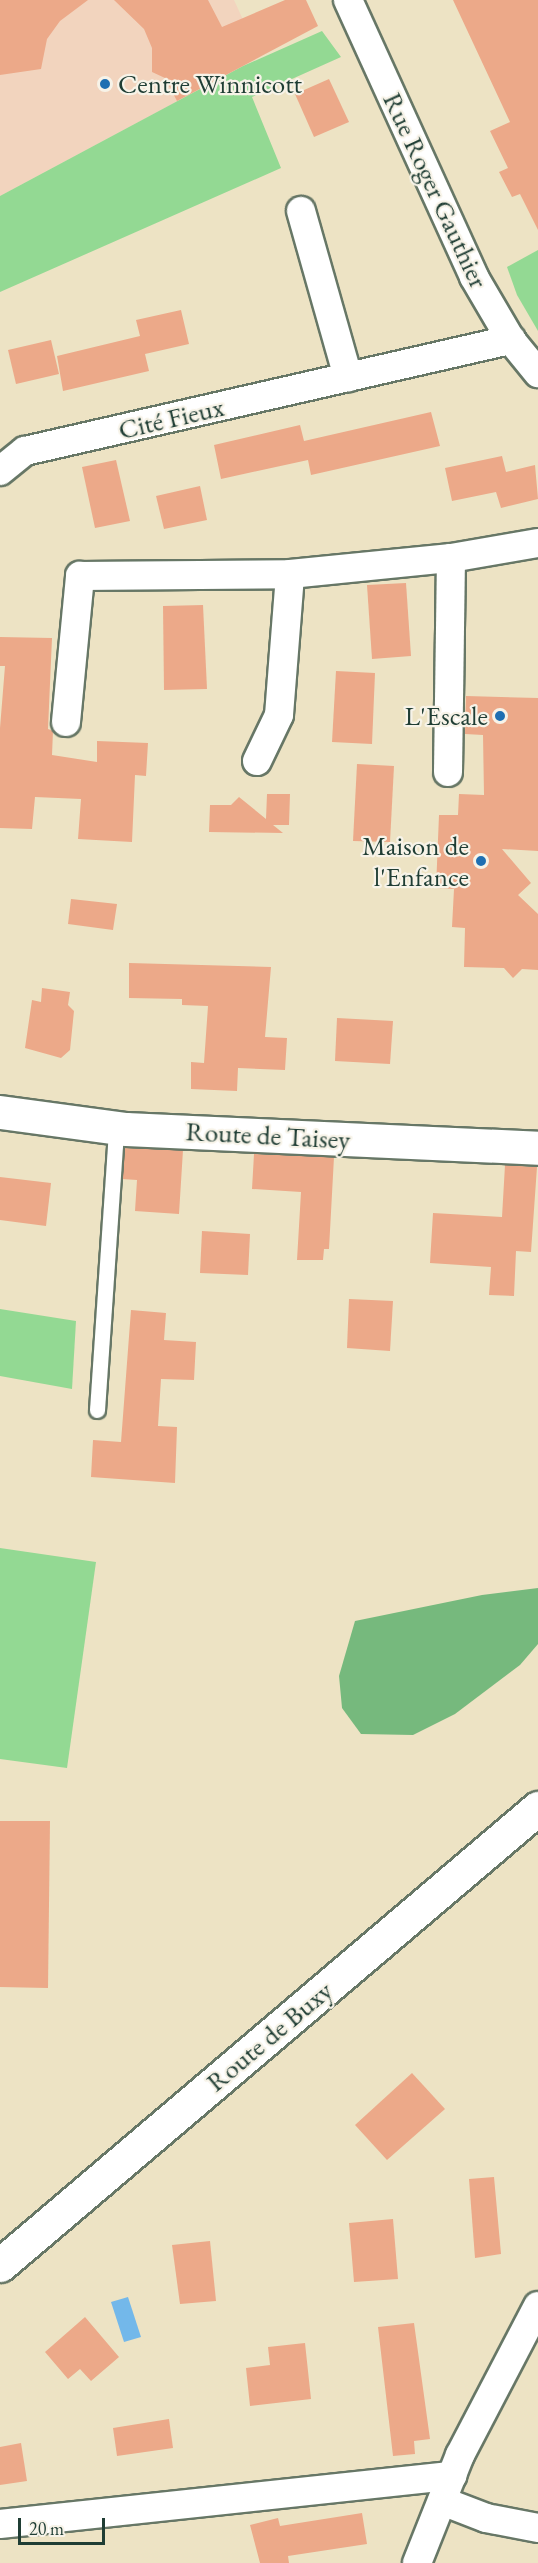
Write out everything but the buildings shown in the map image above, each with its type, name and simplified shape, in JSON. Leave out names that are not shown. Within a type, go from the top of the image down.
[{"type":"main road","name":"Route de Taisey","points":[[0,1112],[116,1128],[538,1148]]},
{"type":"main road","name":"Route de Buxy","points":[[0,2265],[538,1808]]},
{"type":"street","name":"Rue Roger Gauthier","points":[[348,0],[474,277],[511,340],[538,373]]},
{"type":"street","points":[[302,211],[348,377]]},
{"type":"street","name":"Cité Fieux","points":[[0,471],[25,451],[511,340]]},
{"type":"street","points":[[66,722],[80,576],[290,574],[451,558],[538,543]]},
{"type":"street","points":[[448,772],[451,558]]},
{"type":"street","points":[[257,761],[279,715],[290,574]]},
{"type":"street","points":[[417,2563],[447,2488],[503,2366],[538,2306]]},
{"type":"street","points":[[0,2524],[447,2488],[486,2518],[538,2528]]},
{"type":"lane","points":[[98,1410],[116,1128]]},
{"type":"shaded area","name":"Centre Winnicott","points":[[0,0],[234,0],[260,57],[0,196]]},
{"type":"green space","points":[[322,31],[341,57],[252,97],[281,168],[0,292],[0,196],[243,66]]},
{"type":"green space","points":[[538,250],[538,331],[517,295],[507,267]]},
{"type":"green space","points":[[0,1309],[76,1321],[72,1389],[0,1376]]},
{"type":"green space","points":[[0,1548],[96,1562],[67,1768],[0,1759]]},
{"type":"green space","points":[[538,1588],[538,1644],[520,1665],[455,1714],[413,1735],[361,1734],[342,1708],[339,1676],[355,1621],[482,1595]]},
{"type":"water","points":[[128,2297],[141,2337],[124,2342],[111,2302]]},
{"type":"place","name":"Centre Winnicott","points":[[105,84]]},
{"type":"place","name":"L'Escale","points":[[500,716]]},
{"type":"place","name":"Maison de l'Enfance","points":[[481,861]]}]
